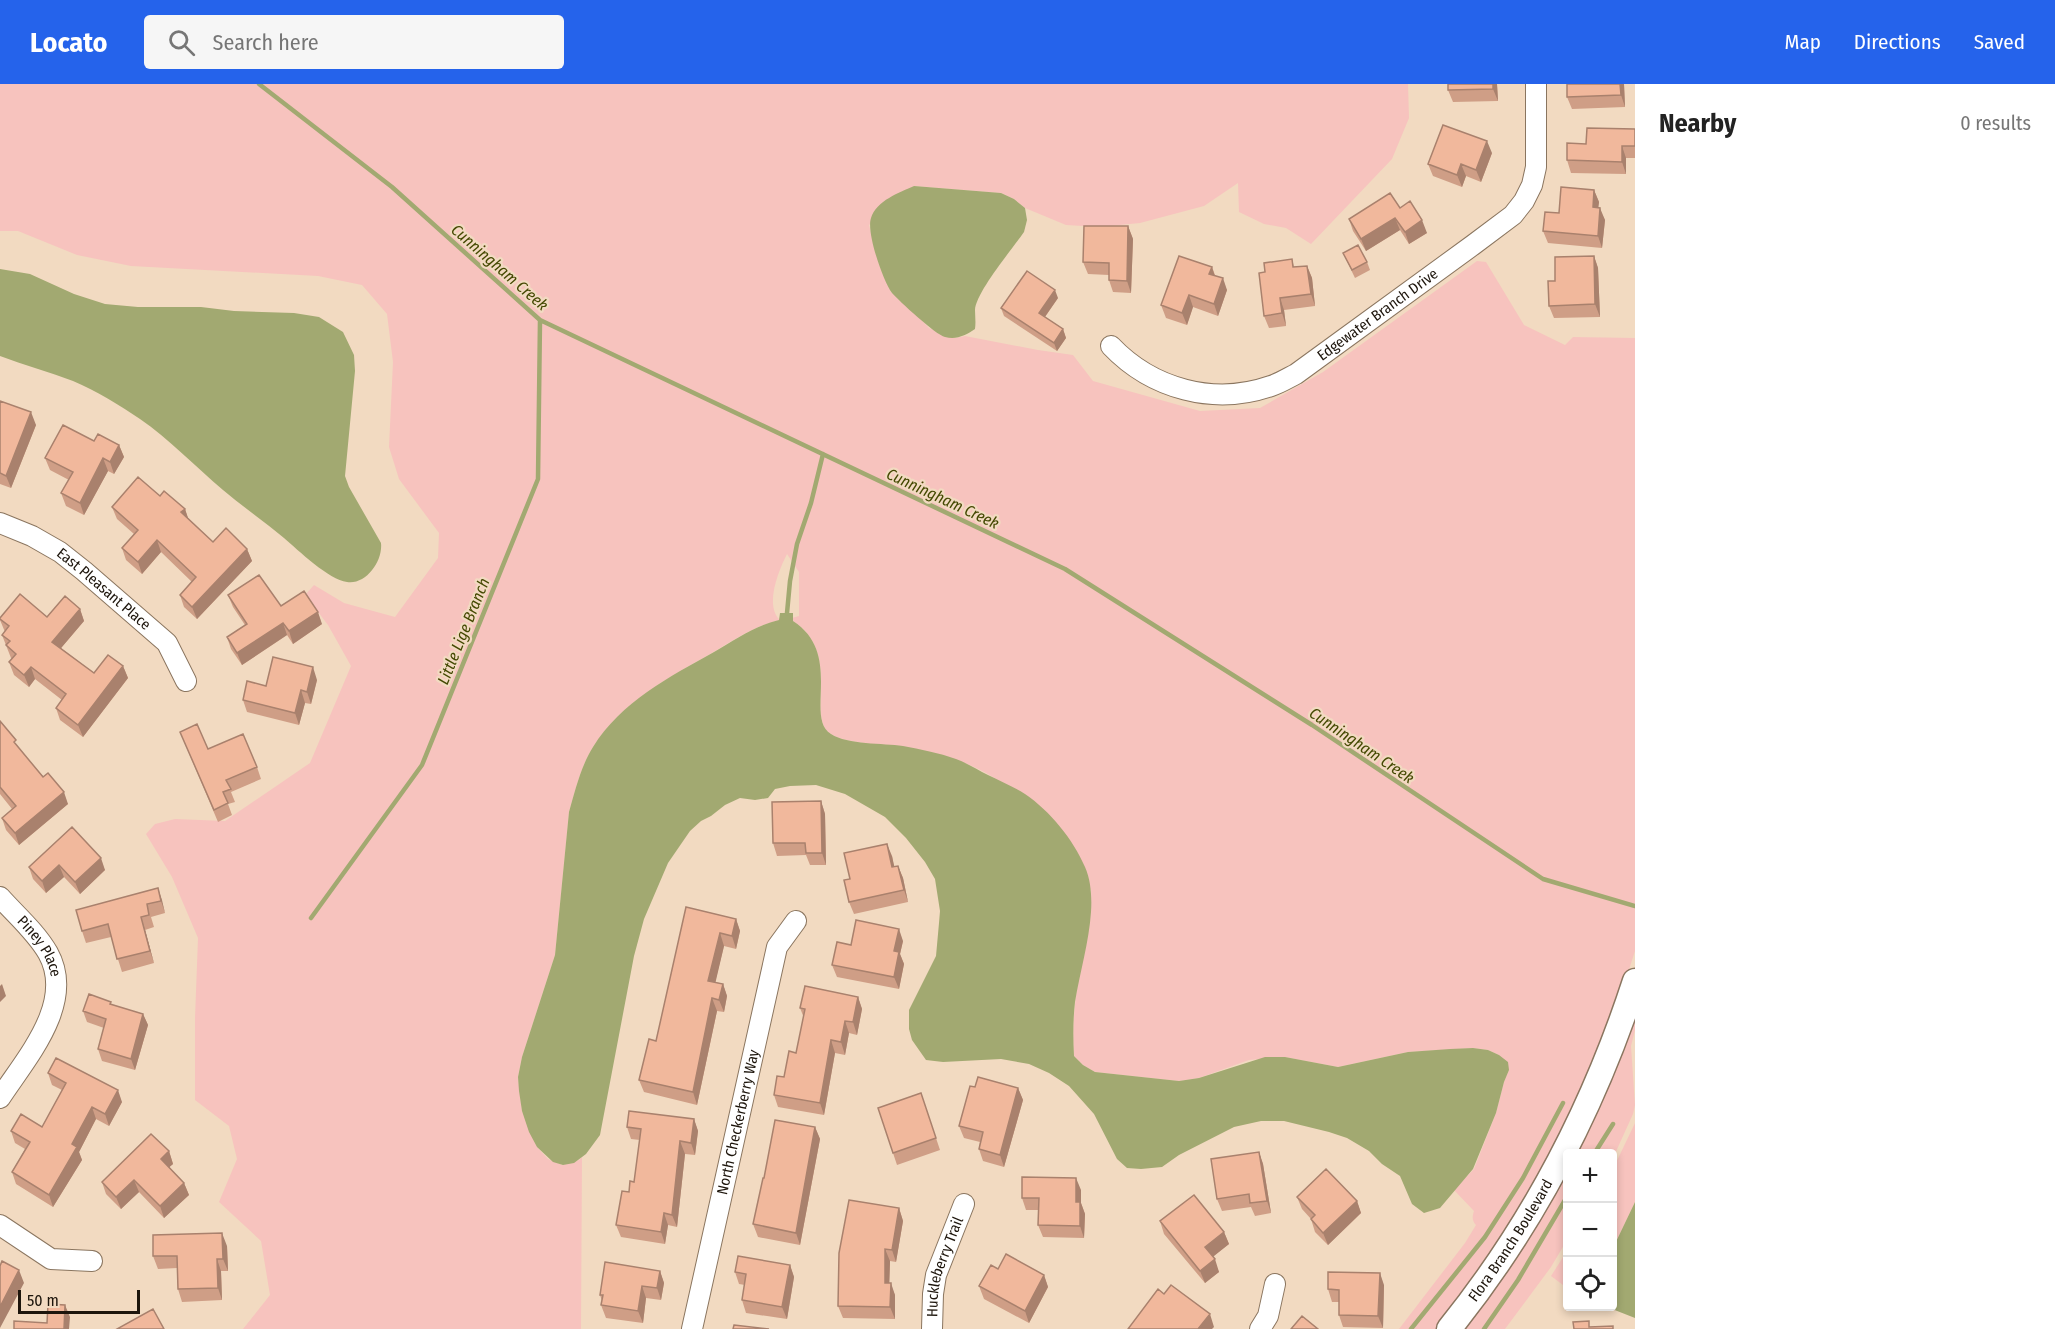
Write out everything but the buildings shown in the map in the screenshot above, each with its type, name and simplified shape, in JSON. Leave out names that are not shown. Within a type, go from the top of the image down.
[{"type":"street","name":"Edgewater Branch Drive","points":[[1111,346],[1123,359],[1144,374],[1190,392],[1217,395],[1245,393],[1271,386],[1296,374],[1480,240],[1513,214],[1524,201],[1532,185],[1536,167],[1536,84]]},
{"type":"street","name":"East Pleasant Place","points":[[0,523],[32,536],[60,552],[84,571],[167,643],[186,681]]},
{"type":"street","name":"Piney Place","points":[[0,897],[49,954],[57,987],[55,1005],[49,1022],[0,1098]]},
{"type":"street","name":"North Checkerberry Way","points":[[692,1329],[777,947],[796,921]]},
{"type":"street","name":"Flora Branch Boulevard","points":[[1449,1329],[1509,1247],[1552,1175],[1582,1116],[1614,1044],[1635,981]]},
{"type":"street","name":"Huckleberry Trail","points":[[932,1329],[936,1275],[963,1204]]},
{"type":"street","points":[[0,1225],[51,1259],[92,1261]]},
{"type":"street","points":[[1260,1329],[1268,1316],[1275,1284]]},
{"type":"shaded area","points":[[0,84],[1408,84],[1409,118],[1392,159],[1311,244],[1286,228],[1264,224],[1239,212],[1238,183],[1204,206],[1140,223],[1100,227],[1066,225],[1025,208],[1014,199],[1001,193],[914,186],[869,225],[880,267],[891,292],[929,328],[956,338],[965,336],[1073,355],[1093,381],[1200,411],[1260,408],[1323,372],[1477,261],[1486,262],[1524,325],[1565,345],[1573,337],[1635,338],[1635,951],[1610,1028],[1537,1184],[1466,1292],[1437,1329],[1399,1329],[1465,1243],[1476,1225],[1473,1219],[1474,1211],[1454,1190],[1474,1169],[1496,1113],[1509,1070],[1499,1055],[1488,1050],[1473,1048],[1408,1052],[1338,1067],[1285,1057],[1249,1060],[1199,1078],[1179,1081],[1095,1072],[1083,1065],[1074,1056],[1074,1024],[1091,890],[1007,789],[987,774],[960,761],[930,752],[849,740],[831,734],[824,726],[821,714],[820,667],[817,650],[808,635],[792,618],[799,616],[799,572],[787,554],[774,587],[773,606],[780,620],[761,626],[735,639],[661,683],[617,717],[604,731],[589,754],[569,812],[555,955],[522,1057],[518,1077],[522,1111],[537,1147],[548,1159],[562,1165],[582,1157],[581,1329],[243,1329],[270,1295],[261,1241],[219,1202],[237,1159],[229,1126],[195,1100],[198,938],[172,877],[146,834],[155,824],[175,819],[225,821],[310,763],[351,666],[328,625],[305,595],[314,585],[344,603],[395,617],[438,558],[439,533],[399,479],[389,447],[393,362],[387,314],[362,285],[318,276],[131,266],[77,255],[18,231],[0,231]]},
{"type":"shaded area","points":[[914,186],[1001,193],[1014,199],[1025,208],[1027,220],[1024,232],[982,292],[975,310],[975,329],[961,336],[949,338],[940,335],[902,303],[888,287],[876,256],[870,225],[874,212],[889,198]]},
{"type":"shaded area","points":[[0,269],[30,274],[74,294],[105,304],[294,313],[319,317],[343,332],[354,355],[355,371],[345,476],[381,543],[379,557],[372,570],[361,580],[354,582],[347,582],[332,576],[314,564],[140,419],[108,398],[82,385],[0,356]]},
{"type":"shaded area","points":[[780,613],[793,613],[793,621],[808,635],[817,650],[820,667],[821,714],[824,726],[831,734],[856,742],[916,748],[960,761],[1025,794],[1052,817],[1067,836],[1085,867],[1091,895],[1088,934],[1075,1002],[1073,1035],[1074,1056],[1083,1065],[1095,1072],[1179,1081],[1199,1078],[1265,1057],[1285,1057],[1338,1067],[1408,1052],[1473,1048],[1488,1050],[1508,1062],[1509,1070],[1496,1113],[1473,1169],[1440,1208],[1424,1213],[1412,1204],[1400,1176],[1382,1164],[1369,1151],[1347,1138],[1284,1121],[1261,1121],[1234,1127],[1179,1155],[1162,1167],[1127,1168],[1117,1159],[1094,1114],[1069,1086],[1049,1073],[1029,1064],[1001,1059],[943,1062],[926,1060],[912,1040],[909,1029],[909,1010],[936,956],[940,911],[935,879],[906,838],[885,817],[845,794],[816,785],[775,789],[768,798],[755,800],[740,798],[725,805],[690,831],[668,863],[644,919],[634,956],[600,1135],[586,1154],[574,1163],[563,1165],[553,1162],[537,1147],[529,1132],[522,1111],[518,1077],[522,1057],[555,955],[569,812],[585,762],[604,731],[647,692],[738,638],[779,620]]},
{"type":"shaded area","points":[[1635,1011],[1635,1030],[1631,1046],[1635,1105],[1633,1114],[1617,1149],[1575,1149]]},
{"type":"shaded area","points":[[1635,1123],[1635,1202],[1617,1240],[1617,1203],[1617,1161]]},
{"type":"shaded area","points":[[1563,1170],[1563,1247],[1551,1267],[1505,1329],[1459,1329]]},
{"type":"shaded area","points":[[1635,1202],[1635,1318],[1617,1311],[1617,1240]]},
{"type":"shaded area","points":[[1563,1257],[1563,1285],[1551,1276]]},
{"type":"waterway","name":"Cunningham Creek","points":[[259,84],[392,187],[540,320],[1065,569],[1312,725],[1543,879],[1635,906]]},
{"type":"waterway","name":"Little Lige Branch","points":[[311,918],[422,765],[538,479],[540,320]]},
{"type":"waterway","points":[[787,613],[797,544],[811,503],[823,454]]},
{"type":"waterway","points":[[1411,1329],[1485,1237],[1523,1178],[1563,1103]]},
{"type":"waterway","points":[[1597,1149],[1613,1124]]},
{"type":"waterway","points":[[1484,1329],[1518,1280],[1563,1203]]}]
